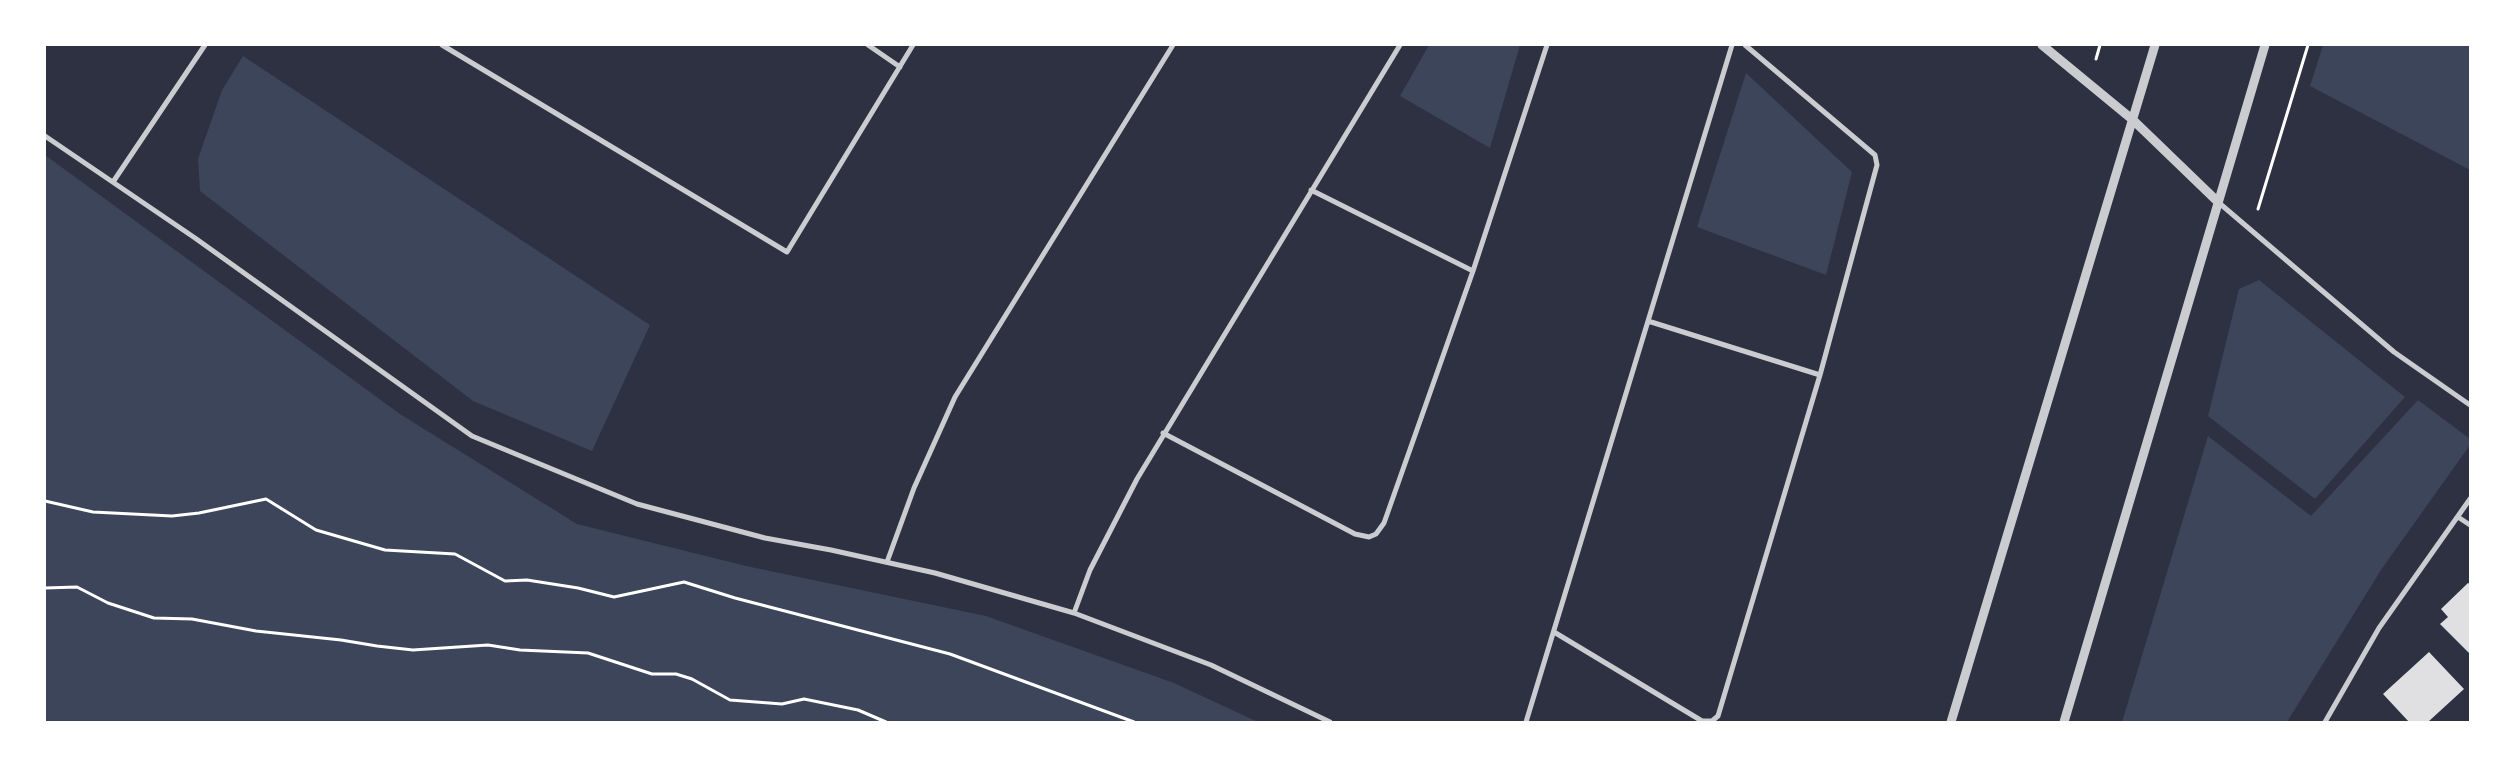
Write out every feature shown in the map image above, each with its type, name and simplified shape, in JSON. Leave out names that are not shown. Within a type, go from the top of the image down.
[{"type":"street","points":[[113,182],[205,45]]},
{"type":"street","points":[[442,45],[787,252],[914,45]]},
{"type":"street","points":[[868,45],[900,67]]},
{"type":"street","points":[[887,562],[914,488],[955,397],[1173,45]]},
{"type":"street","points":[[1074,613],[1099,552],[1163,433],[1400,45]]},
{"type":"street","points":[[1163,433],[1355,534],[1369,536],[1376,534],[1384,523],[1473,271],[1547,45]]},
{"type":"street","points":[[1526,722],[1732,45]]},
{"type":"street","points":[[1554,632],[1702,721],[1712,721],[1718,716],[1820,375],[1877,166],[1875,155],[1745,45]]},
{"type":"street","points":[[2042,45],[2133,120],[2218,202],[2394,352],[2470,405]]},
{"type":"street","points":[[1951,722],[2155,45]]},
{"type":"street","points":[[2064,722],[2265,45]]},
{"type":"street","points":[[45,136],[195,238],[472,436],[637,504],[765,538],[887,562],[999,590],[1074,613],[1211,665],[1330,722]]},
{"type":"street","points":[[1311,190],[1473,271]]},
{"type":"street","points":[[1648,321],[1820,375]]},
{"type":"street","points":[[2325,722],[2379,628],[2470,499]]},
{"type":"street","points":[[2458,517],[2470,525]]},
{"type":"path","points":[[2252,231],[2308,45]]},
{"type":"path","points":[[45,501],[92,512],[172,516],[199,513],[266,499],[316,530],[385,550],[455,554],[505,581],[528,580],[614,597],[684,582],[744,600],[950,654],[1134,722]]},
{"type":"path","points":[[45,588],[77,587],[108,604],[154,618],[192,619],[256,631],[341,640],[377,646],[413,650],[488,645],[520,650],[588,653],[652,674],[684,676],[730,700],[782,704],[804,699],[858,710],[886,722]]},
{"type":"shaded area","points":[[1429,45],[1520,45],[1490,148],[1400,96]]},
{"type":"shaded area","points":[[2323,45],[2470,45],[2470,170],[2310,86]]},
{"type":"shaded area","points":[[243,56],[650,325],[592,451],[473,401],[200,191],[198,159],[222,90]]},
{"type":"shaded area","points":[[1746,73],[1852,172],[1826,275],[1697,227]]},
{"type":"shaded area","points":[[45,155],[400,414],[577,524],[746,566],[986,616],[1174,683],[1258,722],[45,722]]},
{"type":"shaded area","points":[[2259,280],[2405,397],[2315,499],[2208,416],[2239,289]]},
{"type":"shaded area","points":[[2418,400],[2470,439],[2470,445],[2381,570],[2287,722],[2122,722],[2208,436],[2311,516]]},
{"type":"building","points":[[2468,583],[2470,584],[2470,654],[2440,624],[2448,617],[2441,609]]},
{"type":"building","points":[[2429,652],[2464,689],[2428,722],[2409,722],[2383,694]]}]
